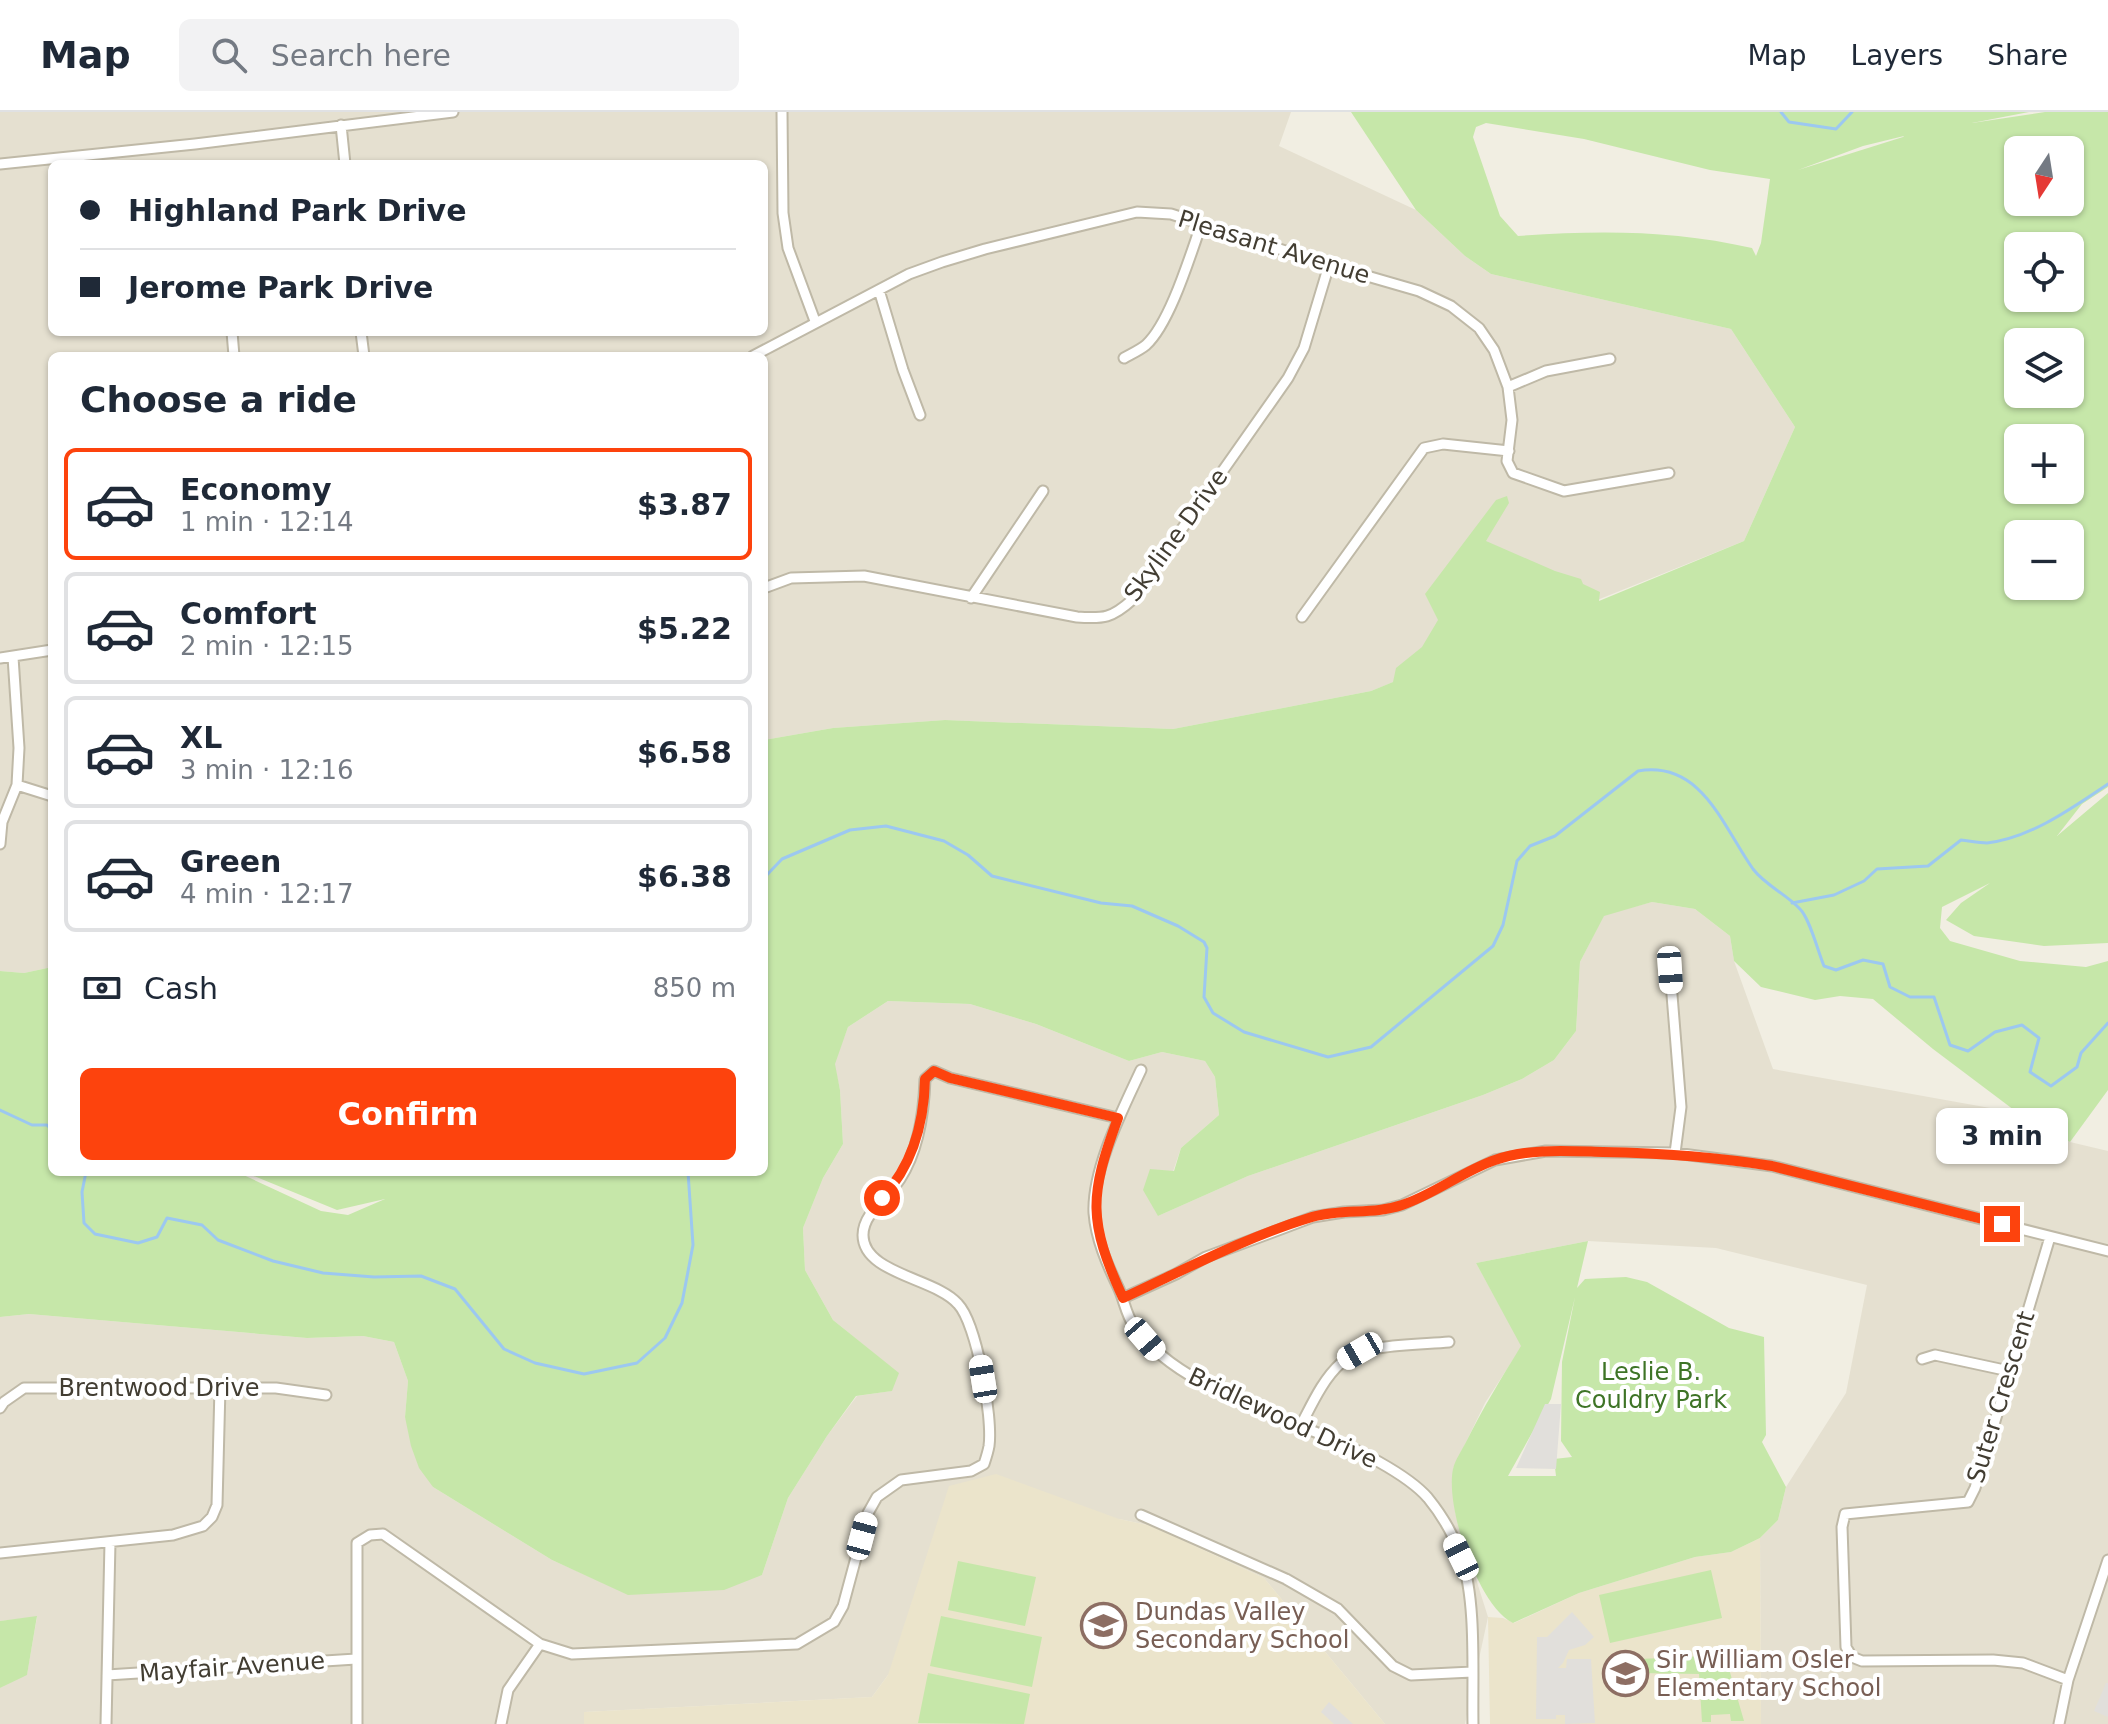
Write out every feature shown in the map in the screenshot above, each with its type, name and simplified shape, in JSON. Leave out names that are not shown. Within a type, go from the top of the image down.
[{"type":"street","points":[[0,164],[453,112]]},
{"type":"street","points":[[782,112],[783,213],[788,248],[815,321]]},
{"type":"street","points":[[341,125],[345,160]]},
{"type":"street","name":"Pleasant Avenue","points":[[760,352],[909,274],[985,249],[1137,212],[1171,214],[1419,291],[1451,306],[1479,328],[1494,350],[1508,387],[1512,420],[1508,456]]},
{"type":"street","points":[[1124,358],[1147,345],[1164,318],[1180,286],[1201,225]]},
{"type":"street","name":"Skyline Drive","points":[[768,587],[791,578],[864,576],[971,598],[1100,619],[1117,613],[1132,600],[1288,378],[1304,348],[1329,265]]},
{"type":"street","points":[[879,290],[920,415]]},
{"type":"street","points":[[1508,387],[1546,371],[1610,359]]},
{"type":"street","points":[[1302,617],[1424,448],[1443,444],[1508,456],[1513,473],[1564,491],[1669,473]]},
{"type":"street","points":[[971,598],[1043,491]]},
{"type":"street","points":[[0,658],[48,651]]},
{"type":"street","points":[[0,844],[2,822],[17,785],[19,748],[13,657]]},
{"type":"street","points":[[17,785],[48,795]]},
{"type":"street","points":[[1670,970],[1681,1107],[1675,1153]]},
{"type":"street","name":"Bridlewood Drive","points":[[1141,1070],[1118,1118],[1102,1162],[1094,1211],[1104,1256],[1132,1324],[1157,1353],[1184,1373],[1356,1449],[1393,1470],[1426,1496],[1461,1557],[1469,1603],[1473,1724]]},
{"type":"street","points":[[357,1724],[357,1543],[370,1535],[383,1534],[540,1644],[572,1654],[797,1644],[834,1622],[843,1606],[868,1513],[877,1497],[901,1480],[971,1471],[984,1464],[989,1445],[980,1362],[966,1315],[945,1291],[889,1268],[870,1255],[863,1235],[867,1221],[899,1180],[911,1157],[925,1099],[925,1079],[934,1071],[950,1078],[1118,1118]]},
{"type":"street","points":[[1123,1298],[1247,1240],[1313,1217],[1383,1210],[1402,1205],[1495,1160],[1546,1151],[1675,1153],[1772,1166],[2108,1251]]},
{"type":"street","name":"Suter Crescent","points":[[2050,1237],[1968,1502],[1845,1514],[1842,1527],[1846,1647],[1852,1657],[1862,1661],[1977,1660],[2023,1663],[2068,1680]]},
{"type":"street","points":[[1301,1425],[1328,1377],[1342,1361],[1360,1351],[1449,1342]]},
{"type":"street","points":[[1922,1359],[1935,1355],[2009,1371]]},
{"type":"street","points":[[0,1553],[173,1535],[203,1526],[212,1517],[217,1505],[220,1387]]},
{"type":"street","name":"Brentwood Drive","points":[[0,1408],[24,1388],[276,1388],[326,1395]]},
{"type":"street","points":[[1141,1515],[1286,1579],[1338,1609],[1393,1666],[1411,1675],[1472,1672]]},
{"type":"street","points":[[106,1724],[110,1542]]},
{"type":"street","points":[[2059,1724],[2068,1680],[2108,1560]]},
{"type":"street","points":[[501,1724],[508,1690],[540,1644]]},
{"type":"street","name":"Mayfair Avenue","points":[[107,1675],[356,1659]]},
{"type":"shaded area","points":[[0,112],[1291,112],[1279,146],[1416,210],[1465,256],[1491,274],[1731,329],[1795,427],[1744,541],[1371,691],[1173,729],[945,720],[833,728],[768,739],[768,352],[48,352],[48,968],[24,973],[0,971]]},
{"type":"shaded area","points":[[1652,902],[1695,909],[1730,936],[1734,961],[1773,1069],[2018,1113],[2070,1142],[2108,1151],[2108,1724],[1761,1724],[1760,1538],[1778,1520],[1786,1487],[1846,1393],[1867,1285],[1716,1248],[1588,1241],[1476,1263],[1522,1346],[1485,1403],[1453,1469],[1455,1512],[1488,1617],[1465,1724],[1385,1724],[1264,1578],[1152,1526],[1119,1519],[888,1675],[872,1697],[585,1712],[584,1724],[0,1724],[0,1688],[27,1674],[37,1617],[0,1621],[0,1317],[29,1314],[307,1338],[363,1336],[394,1342],[408,1381],[405,1417],[433,1487],[552,1560],[628,1594],[762,1575],[788,1498],[827,1436],[857,1396],[891,1391],[898,1373],[833,1320],[805,1270],[803,1228],[823,1178],[843,1144],[840,1090],[834,1064],[848,1027],[888,1001],[970,1004],[1036,1024],[1129,1061],[1162,1052],[1205,1061],[1215,1077],[1219,1115],[1181,1148],[1158,1216],[1248,1176],[1483,1095],[1522,1079],[1554,1060],[1576,1031],[1580,962],[1604,915]]},
{"type":"shaded area","points":[[1545,1404],[1561,1404],[1556,1469],[1516,1468]]},
{"type":"shaded area","name":"Dundas Valley Secondary School","points":[[996,1474],[1119,1519],[1152,1526],[1264,1578],[1385,1724],[584,1724],[584,1712],[872,1697],[888,1675],[949,1486]]},
{"type":"shaded area","name":"Sir William Osler Elementary School","points":[[1760,1538],[1761,1724],[1490,1724],[1488,1617],[1514,1623],[1579,1593],[1695,1557],[1731,1552]]},
{"type":"shaded area","points":[[1572,1612],[1594,1637],[1585,1645],[1569,1650],[1558,1668],[1566,1668],[1567,1659],[1591,1659],[1595,1723],[1565,1724],[1565,1715],[1556,1715],[1556,1719],[1536,1719],[1537,1637],[1547,1637]]},
{"type":"shaded area","points":[[2108,1683],[2108,1717],[2094,1711]]},
{"type":"shaded area","points":[[1329,1702],[1353,1724],[1334,1724],[1321,1712]]},
{"type":"green space","points":[[1351,112],[2029,112],[1972,123],[2045,112],[2108,112],[2108,787],[2082,804],[2057,836],[2108,793],[2108,943],[2044,946],[1974,936],[1946,920],[1961,903],[1990,883],[1942,907],[1940,928],[1950,941],[2020,961],[2086,967],[2108,961],[2108,1090],[2070,1142],[2018,1113],[1873,999],[1840,996],[1815,1000],[1761,987],[1734,961],[1730,936],[1695,909],[1652,902],[1604,916],[1580,962],[1576,1031],[1554,1060],[1522,1079],[1483,1095],[1248,1176],[1158,1216],[1143,1190],[1150,1169],[1174,1171],[1181,1148],[1219,1115],[1215,1077],[1205,1061],[1162,1052],[1129,1061],[1036,1024],[970,1004],[888,1001],[848,1027],[835,1064],[843,1144],[823,1178],[803,1228],[805,1270],[833,1320],[899,1373],[892,1391],[856,1396],[827,1436],[788,1498],[762,1575],[724,1590],[628,1595],[552,1560],[433,1487],[419,1468],[411,1446],[405,1417],[408,1381],[394,1342],[363,1336],[307,1338],[29,1314],[0,1317],[0,971],[24,973],[48,968],[48,1176],[246,1176],[321,1211],[348,1215],[385,1199],[337,1210],[254,1176],[768,1176],[768,739],[833,728],[945,720],[1173,729],[1371,691],[1393,682],[1396,668],[1422,647],[1438,620],[1425,594],[1496,500],[1507,496],[1509,503],[1486,541],[1581,579],[1583,584],[1600,592],[1599,601],[1744,541],[1795,427],[1731,329],[1491,274],[1465,256],[1416,210]],"holes":[[[1486,123],[1584,139],[1710,170],[1770,179],[1761,243],[1756,256],[1752,248],[1665,235],[1607,232],[1518,236],[1500,216],[1473,137],[1476,127]],[[1903,137],[1798,170],[1863,146]]]},
{"type":"green space","name":"Leslie B. Couldry Park","points":[[1588,1241],[1577,1288],[1585,1279],[1626,1277],[1647,1282],[1729,1328],[1764,1337],[1766,1435],[1762,1442],[1786,1487],[1778,1520],[1760,1538],[1731,1552],[1695,1557],[1579,1593],[1513,1623],[1500,1613],[1477,1577],[1459,1530],[1454,1507],[1453,1469],[1521,1346],[1476,1263]],"holes":[[[1575,1297],[1562,1362],[1561,1441],[1572,1457],[1554,1459],[1556,1476],[1508,1476],[1551,1399]]]},
{"type":"green space","points":[[958,1561],[1036,1577],[1025,1626],[948,1610]]},
{"type":"green space","points":[[1711,1570],[1722,1618],[1610,1643],[1599,1595]]},
{"type":"green space","points":[[37,1616],[27,1675],[0,1688],[0,1621]]},
{"type":"green space","points":[[941,1616],[1042,1637],[1032,1687],[930,1666]]},
{"type":"green space","points":[[1725,1655],[1744,1721],[1731,1721],[1730,1714],[1711,1715],[1711,1722],[1702,1722],[1699,1674],[1640,1673],[1639,1659]]},
{"type":"green space","points":[[928,1673],[1030,1694],[1024,1724],[918,1723]]},
{"type":"waterway","points":[[1781,112],[1789,122],[1836,129],[1852,112]]},
{"type":"waterway","points":[[768,874],[782,859],[850,830],[886,826],[944,841],[968,855],[992,876],[1101,903],[1132,906],[1178,926],[1204,942],[1207,948],[1204,997],[1213,1013],[1244,1032],[1328,1057],[1371,1047],[1493,946],[1503,925],[1517,861],[1530,846],[1555,836],[1638,771],[1660,770],[1679,776],[1695,786],[1720,817],[1753,869],[1800,909],[1824,966],[1836,970],[1863,960],[1883,964],[1890,987],[1910,997],[1934,997],[1950,1045],[1968,1051],[1995,1032],[2022,1025],[2039,1038],[2030,1072],[2051,1086],[2077,1067],[2081,1053],[2108,1023]]},
{"type":"waterway","points":[[1792,903],[1834,895],[1864,881],[1877,869],[1928,866],[1961,840],[1987,843],[2019,835],[2050,821],[2108,784]]},
{"type":"waterway","points":[[0,1110],[32,1125],[48,1126]]},
{"type":"waterway","points":[[85,1176],[82,1192],[84,1223],[95,1234],[138,1243],[157,1237],[167,1218],[202,1225],[218,1240],[273,1261],[323,1273],[374,1277],[421,1276],[455,1289],[504,1349],[535,1363],[584,1374],[637,1363],[665,1338],[682,1303],[693,1245],[688,1176]]},
{"type":"place","name":"Dundas Valley Secondary School","points":[[1104,1626]]},
{"type":"place","name":"Sir William Osler Elementary School","points":[[1625,1674]]},
{"type":"route","points":[[882,1198],[899,1180],[911,1157],[925,1099],[925,1079],[934,1071],[950,1078],[1118,1118],[1102,1162],[1094,1211],[1104,1256],[1123,1298],[1206,1257],[1313,1217],[1383,1210],[1402,1205],[1495,1160],[1546,1151],[1675,1153],[1772,1166],[2002,1224]]}]
